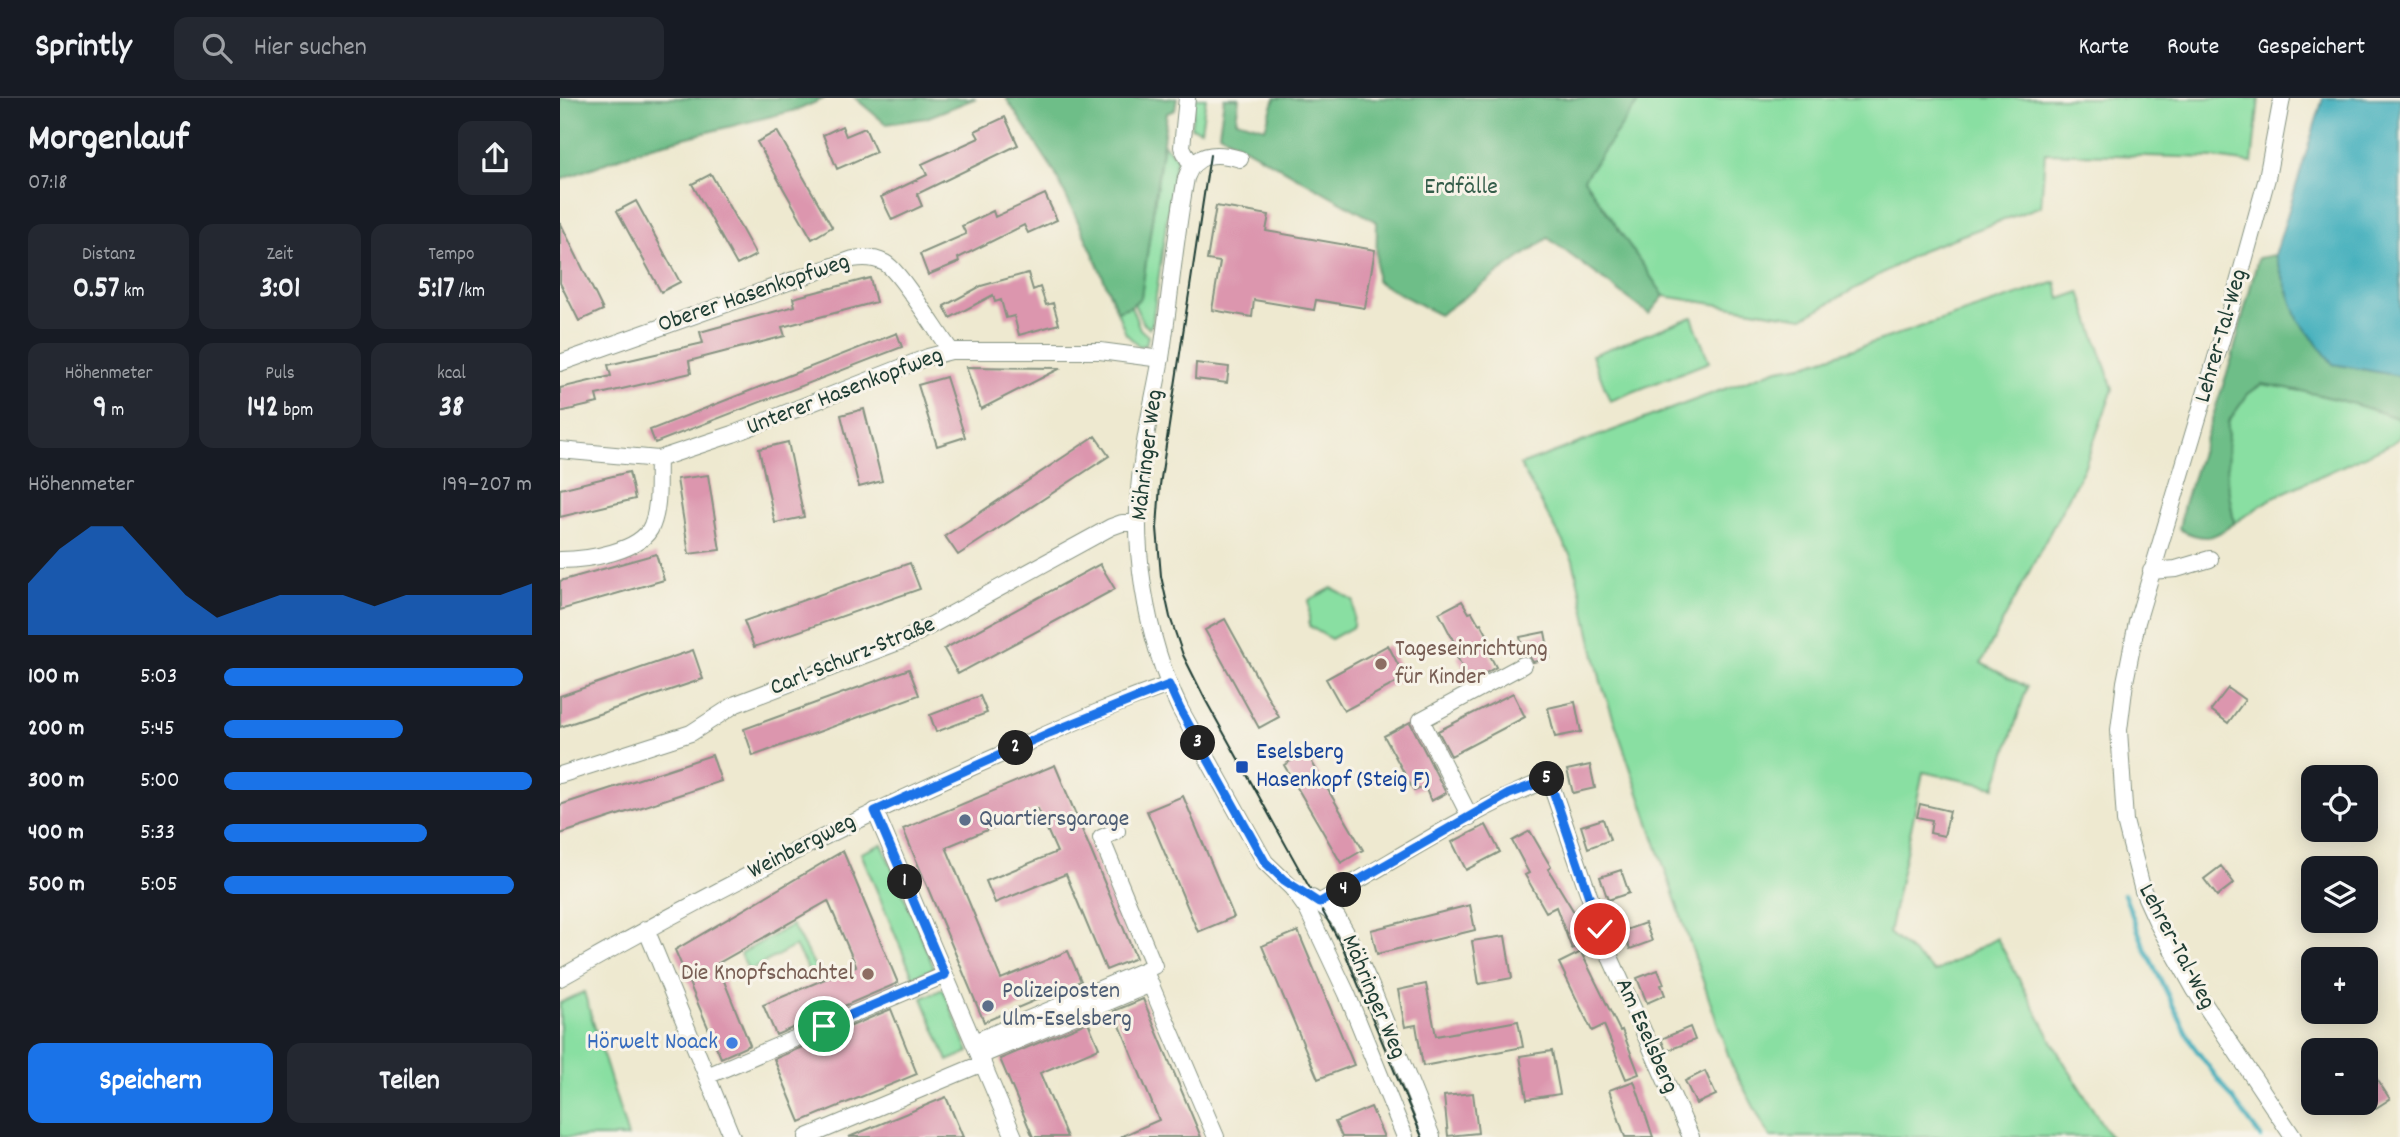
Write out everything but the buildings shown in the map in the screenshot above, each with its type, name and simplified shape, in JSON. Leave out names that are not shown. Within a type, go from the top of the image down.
[{"type":"street","points":[[1187,98],[1182,147],[1191,165],[1210,155],[1240,159]]},
{"type":"street","name":"Lehrer-Tal-Weg","points":[[2282,98],[2267,178],[2233,301],[2137,622],[2119,730],[2125,821],[2143,891],[2159,926],[2195,990],[2293,1137]]},
{"type":"street","name":"Mähringer Weg","points":[[1191,165],[1184,184],[1161,359],[1141,464],[1138,523],[1142,582],[1169,685],[1180,709],[1262,857],[1313,906],[1337,917],[1352,945],[1432,1137]]},
{"type":"street","name":"Oberer Hasenkopfweg","points":[[560,363],[863,257],[873,258],[893,269],[951,351]]},
{"type":"street","name":"Unterer Hasenkopfweg","points":[[560,450],[658,459],[733,434],[928,356],[951,351],[1100,351],[1161,359]]},
{"type":"street","points":[[560,560],[577,560],[616,551],[647,535],[653,523],[658,459]]},
{"type":"street","name":"Carl-Schurz-Straße","points":[[560,775],[691,733],[736,704],[906,639],[1111,527],[1122,523],[1138,523]]},
{"type":"street","points":[[2151,571],[2176,569],[2210,559]]},
{"type":"street","points":[[1470,817],[1421,720],[1523,665]]},
{"type":"street","name":"Weinbergweg","points":[[560,978],[646,929],[875,811],[1049,733],[1169,685]]},
{"type":"street","name":"Am Eselsberg","points":[[1313,906],[1509,794],[1549,779],[1611,959],[1691,1137]]},
{"type":"street","points":[[875,811],[1014,1137]]},
{"type":"street","points":[[1117,831],[1101,838],[1150,974],[1216,1137]]},
{"type":"street","name":"Mähringer Weg","points":[[1313,906],[1405,1137]]},
{"type":"street","points":[[646,929],[732,1137]]},
{"type":"street","points":[[807,1137],[1150,974]]},
{"type":"street","points":[[707,1076],[945,975]]},
{"type":"green space","points":[[560,98],[825,98],[800,109],[648,147],[560,180]]},
{"type":"green space","points":[[855,98],[976,98],[926,118],[886,124]]},
{"type":"green space","points":[[1006,98],[1177,98],[1175,110],[1167,113],[1141,297],[1131,306],[1117,311],[1054,171]]},
{"type":"green space","points":[[1195,98],[1206,98],[1201,130],[1191,127]]},
{"type":"green space","name":"Erdfälle","points":[[1224,98],[1239,98],[1236,120],[1265,128],[1275,98],[1641,98],[1584,179],[1664,296],[1649,314],[1548,238],[1439,315],[1376,281],[1377,222],[1219,133]]},
{"type":"green space","points":[[1641,98],[2259,98],[2252,163],[2214,158],[2045,153],[2041,206],[1925,249],[1803,318],[1664,296],[1583,179]]},
{"type":"green space","points":[[1163,143],[1177,159],[1152,324],[1149,328],[1143,323],[1134,304],[1141,297]]},
{"type":"green space","points":[[2275,255],[2298,319],[2333,364],[2400,376],[2400,419],[2332,398],[2262,384],[2248,394],[2228,422],[2227,480],[2234,523],[2214,536],[2195,536],[2179,529],[2184,504],[2232,358],[2258,258]]},
{"type":"green space","points":[[2056,282],[2060,299],[2080,292],[2113,389],[2084,468],[1981,663],[2027,687],[1995,787],[1923,772],[1889,933],[1935,972],[1997,938],[2059,1054],[2110,1137],[1770,1137],[1732,1066],[1601,682],[1573,560],[1520,465],[1778,369],[1808,364]]},
{"type":"green space","points":[[1131,306],[1140,329],[1148,336],[1146,345],[1139,346],[1126,334],[1117,311]]},
{"type":"green space","points":[[1692,317],[1709,362],[1610,401],[1592,355]]},
{"type":"green space","points":[[2262,384],[2332,398],[2400,419],[2400,437],[2391,444],[2274,497],[2234,523],[2227,480],[2228,422],[2248,394]]},
{"type":"green space","points":[[1332,588],[1354,601],[1353,627],[1331,639],[1309,626],[1309,600]]},
{"type":"green space","points":[[882,844],[934,968],[913,977],[861,853]]},
{"type":"green space","points":[[792,925],[817,970],[810,973],[795,946],[749,971],[740,954]]},
{"type":"green space","points":[[943,989],[969,1052],[948,1061],[922,998]]},
{"type":"green space","points":[[584,992],[628,1137],[560,1137],[560,1003]]},
{"type":"water","points":[[2323,98],[2400,98],[2400,376],[2333,364],[2298,319],[2275,255]]},
{"type":"waterway","points":[[2124,894],[2144,946],[2192,1044],[2261,1137]]},
{"type":"tram line","points":[[1210,155],[1160,485],[1157,528],[1161,576],[1170,617],[1183,655],[1343,948],[1422,1137]]},
{"type":"place","name":"Tageseinrichtung für Kinder","points":[[1381,664]]},
{"type":"place","name":"Eselsberg Hasenkopf (Steig F)","points":[[1242,767]]},
{"type":"place","name":"Quartiersgarage","points":[[965,820]]},
{"type":"place","name":"Die Knopfschachtel","points":[[868,974]]},
{"type":"place","name":"Polizeiposten Ulm-Eselsberg","points":[[988,1006]]},
{"type":"place","name":"Hörwelt Noack","points":[[732,1043]]},
{"type":"route","points":[[824,1026],[945,975],[875,811],[1049,733],[1169,685],[1265,862],[1284,880],[1319,903],[1509,794],[1549,779],[1600,929]]}]
